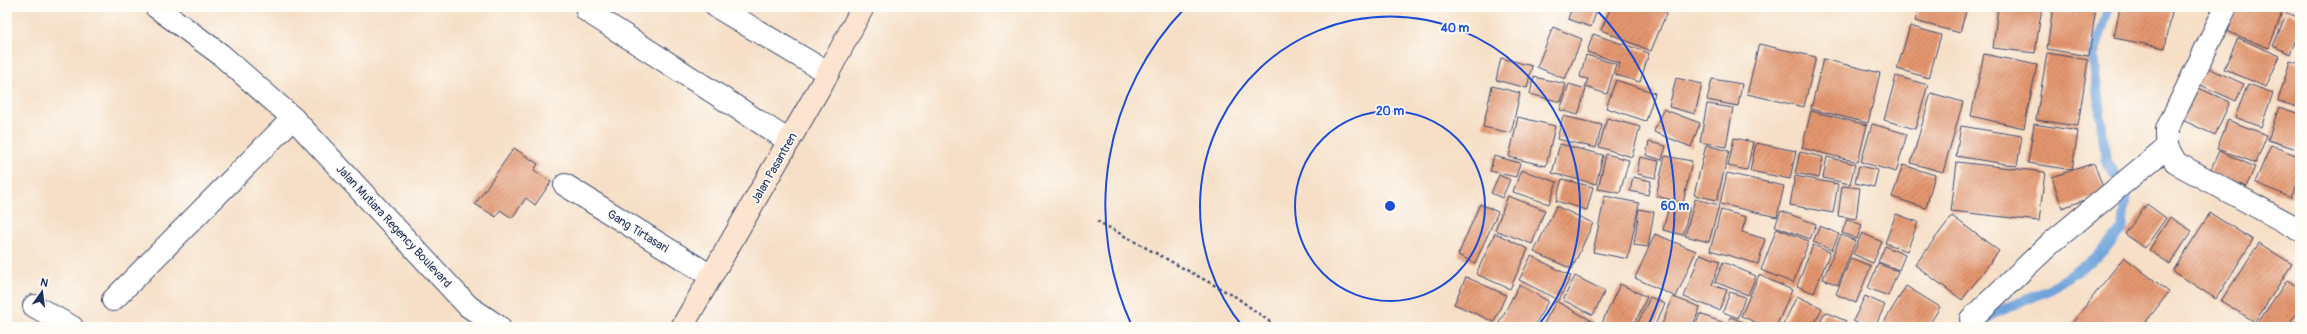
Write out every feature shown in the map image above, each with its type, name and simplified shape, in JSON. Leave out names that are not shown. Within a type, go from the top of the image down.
[{"type":"main road","name":"Jalan Pasantren","points":[[682,327],[828,73],[863,7]]},
{"type":"street","name":"Jalan Mutiara Regency Boulevard","points":[[156,7],[220,54],[293,118],[468,306],[499,327]]},
{"type":"street","points":[[717,7],[828,73]]},
{"type":"street","points":[[2226,7],[2167,129],[2167,147],[2176,163],[2300,230]]},
{"type":"street","points":[[588,11],[789,141]]},
{"type":"street","points":[[113,300],[293,118]]},
{"type":"street","points":[[1971,319],[2051,243],[2167,147]]},
{"type":"street","name":"Gang Tirtasari","points":[[565,185],[711,276]]},
{"type":"street","points":[[34,306],[72,327]]},
{"type":"path","points":[[1097,221],[1236,297],[1277,327]]},
{"type":"building","points":[[1572,7],[1598,7],[1591,27],[1568,19]]},
{"type":"building","points":[[1611,7],[1669,7],[1651,51],[1601,30]]},
{"type":"building","points":[[1919,7],[1967,7],[1960,33],[1915,21]]},
{"type":"building","points":[[1998,7],[2042,7],[2035,53],[1993,48]]},
{"type":"building","points":[[2053,7],[2096,7],[2089,56],[2047,49]]},
{"type":"building","points":[[2120,7],[2173,7],[2165,48],[2114,38]]},
{"type":"building","points":[[2237,7],[2284,7],[2269,48],[2228,32]]},
{"type":"building","points":[[2287,13],[2300,18],[2300,30],[2290,54],[2273,46]]},
{"type":"building","points":[[1910,26],[1941,35],[1929,78],[1897,69]]},
{"type":"building","points":[[1553,27],[1582,39],[1565,79],[1537,67]]},
{"type":"building","points":[[1593,34],[1649,53],[1640,82],[1616,75],[1620,63],[1587,52]]},
{"type":"building","points":[[2238,38],[2280,56],[2266,87],[2224,69]]},
{"type":"building","points":[[1759,44],[1816,57],[1804,107],[1747,94]]},
{"type":"building","points":[[2047,53],[2088,60],[2078,126],[2036,120]]},
{"type":"building","points":[[1984,54],[2037,65],[2024,128],[1971,116]]},
{"type":"building","points":[[1586,55],[1616,64],[1607,94],[1585,87],[1588,79],[1580,77]]},
{"type":"building","points":[[1501,58],[1532,66],[1527,88],[1496,80]]},
{"type":"building","points":[[1823,59],[1880,73],[1868,123],[1811,109]]},
{"type":"building","points":[[2290,61],[2300,64],[2300,108],[2278,101]]},
{"type":"building","points":[[2202,65],[2244,84],[2236,101],[2194,82]]},
{"type":"building","points":[[1896,76],[1928,85],[1915,129],[1884,120]]},
{"type":"building","points":[[1534,77],[1566,84],[1561,102],[1530,94]]},
{"type":"building","points":[[1676,78],[1702,84],[1695,114],[1669,107]]},
{"type":"building","points":[[1712,79],[1742,84],[1738,106],[1707,100]]},
{"type":"building","points":[[1616,80],[1655,93],[1646,121],[1606,108]]},
{"type":"building","points":[[1569,84],[1586,89],[1578,115],[1560,110]]},
{"type":"building","points":[[2248,84],[2273,93],[2261,127],[2235,117]]},
{"type":"building","points":[[1492,86],[1520,93],[1511,133],[1483,127]]},
{"type":"building","points":[[2194,86],[2230,102],[2215,135],[2180,119]]},
{"type":"building","points":[[1931,93],[1963,102],[1943,172],[1911,163]]},
{"type":"building","points":[[1707,104],[1733,108],[1726,147],[1700,142]]},
{"type":"building","points":[[2279,107],[2300,114],[2300,150],[2268,140]]},
{"type":"building","points":[[1663,109],[1700,123],[1691,147],[1654,132]]},
{"type":"building","points":[[1811,111],[1867,125],[1858,162],[1802,148]]},
{"type":"building","points":[[1563,116],[1602,125],[1596,148],[1557,139]]},
{"type":"building","points":[[1518,117],[1555,126],[1546,166],[1509,157]]},
{"type":"building","points":[[1607,118],[1640,127],[1632,157],[1599,147]]},
{"type":"building","points":[[2228,120],[2267,135],[2256,163],[2217,149]]},
{"type":"building","points":[[1872,124],[1907,134],[1896,172],[1861,162]]},
{"type":"building","points":[[2034,124],[2078,131],[2072,170],[2028,163]]},
{"type":"building","points":[[1961,126],[2022,136],[2017,166],[1956,156]]},
{"type":"building","points":[[1734,138],[1753,142],[1747,170],[1728,166]]},
{"type":"building","points":[[1649,142],[1666,146],[1662,160],[1646,155]]},
{"type":"building","points":[[1756,143],[1796,151],[1790,179],[1750,171]]},
{"type":"building","points":[[1560,144],[1603,155],[1596,184],[1552,173]]},
{"type":"building","points":[[1706,145],[1729,151],[1717,200],[1694,195]]},
{"type":"building","points":[[2271,145],[2300,157],[2300,178],[2291,198],[2255,182]]},
{"type":"building","points":[[514,148],[538,164],[534,170],[551,182],[535,205],[526,198],[512,218],[500,210],[496,217],[475,204]]},
{"type":"building","points":[[2219,151],[2255,167],[2246,187],[2210,171]]},
{"type":"building","points":[[1800,152],[1823,157],[1819,178],[1795,173]]},
{"type":"building","points":[[1606,154],[1629,160],[1620,193],[1598,189]]},
{"type":"building","points":[[1494,156],[1520,163],[1516,177],[1490,171]]},
{"type":"building","points":[[1665,156],[1692,161],[1683,203],[1656,196]]},
{"type":"building","points":[[1640,157],[1659,161],[1656,178],[1637,174]]},
{"type":"building","points":[[1827,157],[1855,164],[1850,184],[1823,178]]},
{"type":"building","points":[[1957,162],[2045,172],[2039,221],[1951,211]]},
{"type":"building","points":[[2094,163],[2105,193],[2062,208],[2052,177]]},
{"type":"building","points":[[1903,165],[1935,175],[1926,208],[1892,197]]},
{"type":"building","points":[[1859,166],[1878,170],[1874,187],[1855,183]]},
{"type":"building","points":[[1521,170],[1557,182],[1549,204],[1513,192]]},
{"type":"building","points":[[1727,173],[1784,186],[1777,217],[1720,204]]},
{"type":"building","points":[[1499,175],[1510,180],[1502,198],[1491,193]]},
{"type":"building","points":[[1795,176],[1838,184],[1833,213],[1790,205]]},
{"type":"building","points":[[1633,177],[1651,181],[1648,195],[1630,191]]},
{"type":"building","points":[[1562,179],[1593,187],[1587,210],[1556,201]]},
{"type":"building","points":[[1842,186],[1860,188],[1856,219],[1838,216]]},
{"type":"building","points":[[1508,196],[1545,210],[1532,244],[1495,230]]},
{"type":"building","points":[[1605,196],[1639,203],[1628,259],[1593,252]]},
{"type":"building","points":[[1695,199],[1719,205],[1709,242],[1685,236]]},
{"type":"building","points":[[1670,202],[1690,207],[1683,235],[1663,230]]},
{"type":"building","points":[[1480,204],[1498,212],[1475,263],[1458,255]]},
{"type":"building","points":[[2147,204],[2166,218],[2145,248],[2125,234]]},
{"type":"building","points":[[1556,206],[1593,223],[1572,269],[1534,252]]},
{"type":"building","points":[[1639,209],[1654,212],[1648,247],[1634,245]]},
{"type":"building","points":[[1721,210],[1746,217],[1742,232],[1765,239],[1758,264],[1710,250]]},
{"type":"building","points":[[1781,211],[1816,224],[1810,239],[1775,226]]},
{"type":"building","points":[[2210,213],[2253,240],[2216,299],[2173,271]]},
{"type":"building","points":[[1896,214],[1918,222],[1907,251],[1885,243]]},
{"type":"building","points":[[1952,216],[1999,251],[1962,300],[1915,265]]},
{"type":"building","points":[[2170,217],[2192,231],[2170,264],[2149,250]]},
{"type":"building","points":[[1847,219],[1862,225],[1857,239],[1842,233]]},
{"type":"building","points":[[1820,226],[1839,234],[1832,250],[1813,242]]},
{"type":"building","points":[[1777,228],[1809,241],[1793,283],[1761,270]]},
{"type":"building","points":[[1495,233],[1528,249],[1510,289],[1476,274]]},
{"type":"building","points":[[1862,233],[1882,242],[1873,263],[1853,254]]},
{"type":"building","points":[[1655,234],[1696,251],[1676,297],[1635,278]]},
{"type":"building","points":[[1841,235],[1856,241],[1838,285],[1823,279]]},
{"type":"building","points":[[2259,243],[2292,264],[2255,322],[2221,301]]},
{"type":"building","points":[[1813,245],[1830,252],[1814,293],[1797,286]]},
{"type":"building","points":[[1885,246],[1905,255],[1899,270],[1878,262]]},
{"type":"building","points":[[1700,254],[1720,261],[1712,285],[1727,290],[1719,310],[1684,297]]},
{"type":"building","points":[[1531,256],[1571,276],[1559,300],[1519,280]]},
{"type":"building","points":[[2124,257],[2169,292],[2142,327],[2069,327]]},
{"type":"building","points":[[1851,258],[1871,266],[1856,303],[1836,294]]},
{"type":"building","points":[[1723,262],[1756,276],[1748,295],[1715,282]]},
{"type":"building","points":[[1878,264],[1898,271],[1888,296],[1868,288]]},
{"type":"building","points":[[1759,275],[1792,290],[1776,327],[1766,327],[1741,316]]},
{"type":"building","points":[[1575,276],[1605,291],[1593,315],[1563,300]]},
{"type":"building","points":[[1466,277],[1506,295],[1494,322],[1454,304]]},
{"type":"building","points":[[2287,280],[2300,288],[2300,308],[2288,327],[2262,327],[2257,324]]},
{"type":"building","points":[[1620,284],[1647,297],[1633,327],[1600,327]]},
{"type":"building","points":[[1519,285],[1548,301],[1534,327],[1507,327],[1499,323]]},
{"type":"building","points":[[1906,286],[1940,307],[1928,327],[1881,327]]},
{"type":"building","points":[[1730,292],[1745,297],[1738,318],[1723,312]]},
{"type":"building","points":[[1797,296],[1822,308],[1813,327],[1782,327]]},
{"type":"building","points":[[1865,296],[1885,305],[1875,327],[1866,327],[1853,321]]},
{"type":"building","points":[[1650,297],[1665,304],[1654,327],[1636,327]]},
{"type":"building","points":[[1673,297],[1700,307],[1693,327],[1661,327]]},
{"type":"building","points":[[1556,301],[1594,322],[1591,327],[1542,327]]},
{"type":"building","points":[[1825,312],[1846,321],[1843,327],[1818,327]]},
{"type":"building","points":[[1700,314],[1724,323],[1723,327],[1695,327]]},
{"type":"building","points":[[2300,315],[2300,327],[2292,327]]},
{"type":"building","points":[[1730,317],[1756,327],[1726,327]]},
{"type":"waterway","points":[[1977,325],[1997,312],[2049,290],[2097,257],[2122,230],[2126,193],[2106,161],[2093,57],[2109,7]]}]
